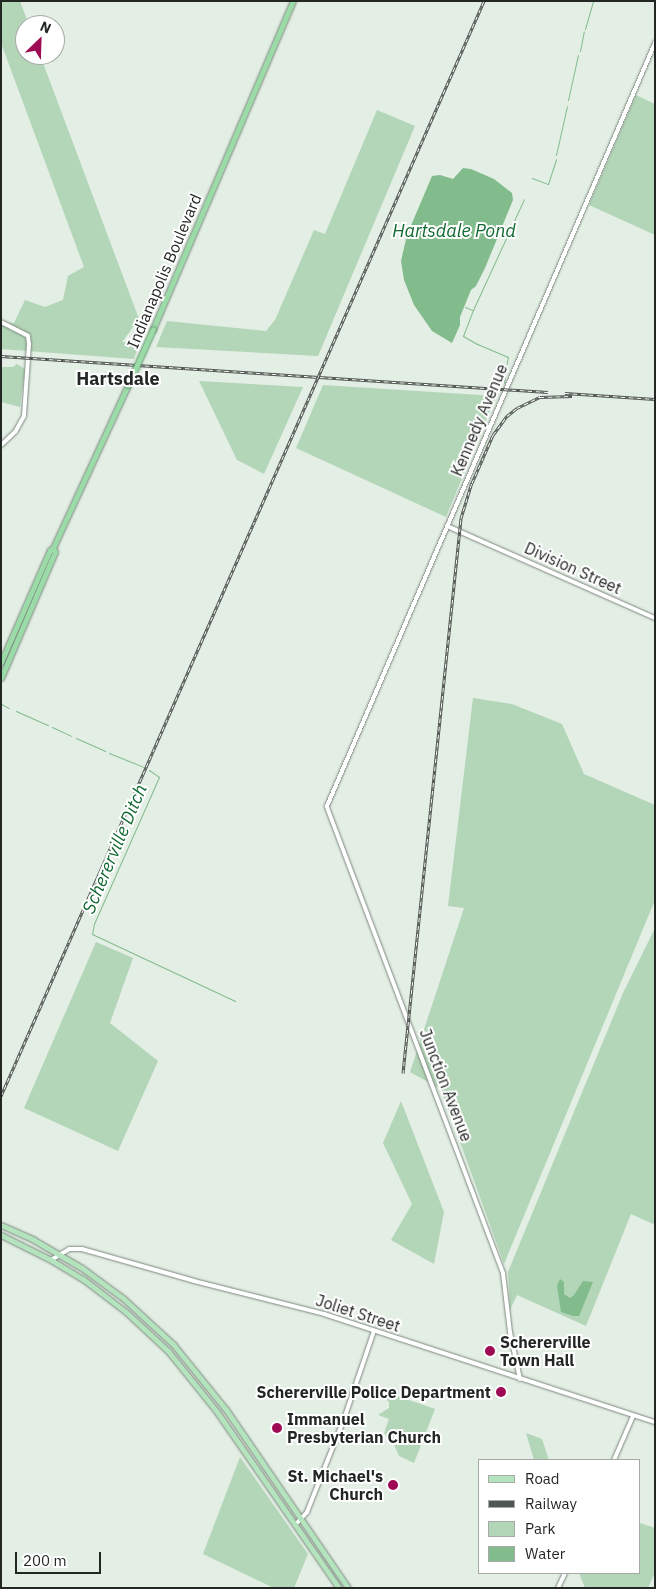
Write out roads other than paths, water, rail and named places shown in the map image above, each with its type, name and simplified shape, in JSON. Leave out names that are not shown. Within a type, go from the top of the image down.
[{"type":"highway","name":"Indianapolis Boulevard","points":[[1,678],[55,552],[54,548],[153,329],[293,1]]},
{"type":"highway","name":"Indianapolis Boulevard","points":[[1,662],[50,550],[54,548]]},
{"type":"main road","points":[[1,1225],[60,1254],[124,1299],[184,1356],[212,1391],[302,1518],[348,1588]]},
{"type":"main road","points":[[1,1235],[51,1260],[111,1300],[168,1351],[217,1412],[339,1588]]},
{"type":"street","name":"Kennedy Avenue","points":[[327,806],[655,44]]},
{"type":"street","points":[[1,322],[28,336],[24,414],[16,432],[1,445]]},
{"type":"street","name":"Division Street","points":[[447,526],[655,618]]},
{"type":"street","name":"Junction Avenue","points":[[327,806],[503,1273],[510,1332],[520,1379]]},
{"type":"street","name":"Joliet Street","points":[[51,1260],[69,1249],[82,1249],[194,1281],[324,1314],[655,1422]]},
{"type":"street","points":[[295,1524],[307,1512],[344,1419],[374,1331]]},
{"type":"street","points":[[614,1459],[633,1416]]},
{"type":"street","points":[[558,1588],[564,1574]]},
{"type":"water","name":"Hartsdale Pond","points":[[463,168],[471,169],[494,179],[512,193],[513,200],[485,268],[476,286],[471,290],[452,343],[432,331],[414,305],[404,280],[401,261],[407,235],[432,176],[440,175],[453,179]]},
{"type":"water","points":[[560,1279],[564,1282],[564,1294],[570,1298],[583,1281],[593,1282],[579,1316],[561,1312],[557,1286]]},
{"type":"waterway","points":[[585,29],[593,1]]},
{"type":"waterway","points":[[580,51],[584,31]]},
{"type":"waterway","points":[[568,100],[578,55]]},
{"type":"waterway","points":[[556,155],[567,106]]},
{"type":"waterway","points":[[532,178],[548,184],[556,159]]},
{"type":"waterway","points":[[505,372],[508,357],[463,336],[524,199]]},
{"type":"waterway","points":[[465,307],[472,310]]},
{"type":"waterway","points":[[504,383],[505,377]]},
{"type":"waterway","name":"Schererville Ditch","points":[[1,704],[9,708]]},
{"type":"waterway","name":"Schererville Ditch","points":[[16,711],[48,725]]},
{"type":"waterway","name":"Schererville Ditch","points":[[52,727],[71,736]]},
{"type":"waterway","name":"Schererville Ditch","points":[[76,738],[105,751]]},
{"type":"waterway","name":"Schererville Ditch","points":[[109,753],[143,767]]},
{"type":"waterway","name":"Schererville Ditch","points":[[149,770],[159,777],[94,924],[92,934],[235,1001]]},
{"type":"railway","points":[[1,1096],[484,1]]},
{"type":"railway","points":[[1,356],[548,392]]},
{"type":"railway","points":[[565,393],[655,399]]},
{"type":"railway","points":[[403,1073],[461,518],[472,483],[493,435],[507,416],[517,408],[540,397],[572,396]]},
{"type":"place","name":"Schererville Town Hall","points":[[490,1351]]},
{"type":"place","name":"Schererville Police Department","points":[[501,1392]]},
{"type":"place","name":"Immanuel Presbyterian Church","points":[[277,1428]]},
{"type":"place","name":"St. Michael's Church","points":[[393,1485]]},
{"type":"district","name":"Hartsdale","points":[[118,379]]}]
